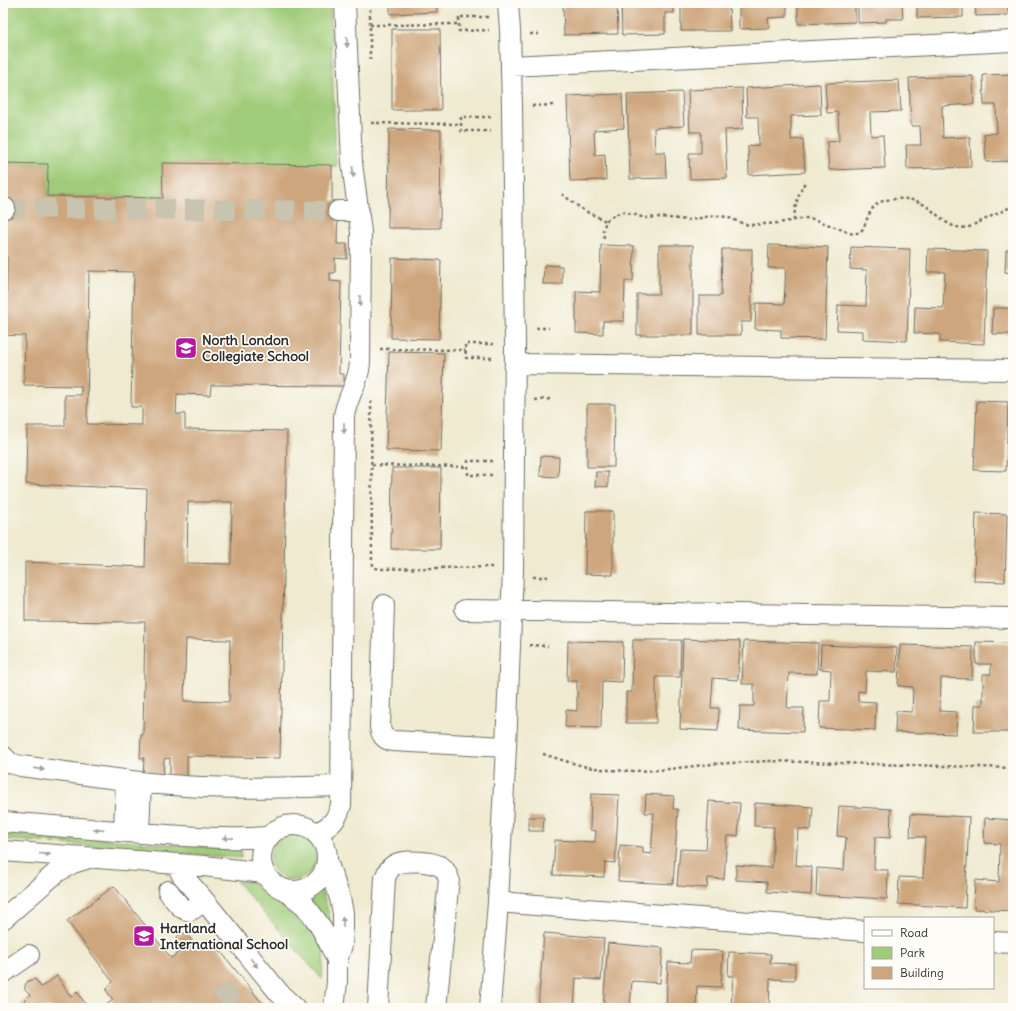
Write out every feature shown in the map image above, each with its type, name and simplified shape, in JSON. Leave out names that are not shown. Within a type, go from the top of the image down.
[{"type":"street","points":[[317,833],[326,829],[333,822],[341,805],[344,416],[349,397],[360,371],[361,232],[352,163],[346,3]]},
{"type":"street","points":[[490,1008],[498,902],[513,570],[515,356],[509,16]]},
{"type":"street","points":[[511,66],[1013,41]]},
{"type":"street","points":[[338,211],[359,211]]},
{"type":"street","points":[[515,356],[1013,370]]},
{"type":"street","points":[[384,605],[380,727],[383,737],[393,741],[506,747]]},
{"type":"street","points":[[465,610],[1013,618]]},
{"type":"street","points":[[3,756],[10,763],[21,766],[134,781],[225,788],[342,786]]},
{"type":"street","points":[[132,833],[134,781]]},
{"type":"street","points":[[3,822],[132,833],[220,838],[267,837]]},
{"type":"street","points":[[286,891],[296,892],[305,890],[313,885],[320,879],[327,861],[327,851],[317,833],[308,827],[297,824],[286,825],[276,829],[267,837],[262,845],[260,854],[261,864],[264,873],[270,881],[277,887],[286,891],[303,905],[317,921],[337,960]]},
{"type":"street","points":[[4,851],[176,864],[264,873]]},
{"type":"street","points":[[3,919],[57,872],[73,863],[90,858]]},
{"type":"street","points":[[327,861],[340,898],[344,929],[342,945],[337,960],[337,982],[334,1008]]},
{"type":"street","points":[[378,1008],[385,878],[388,870],[393,865],[400,862],[437,864],[442,868],[449,879],[436,1008]]},
{"type":"street","points":[[176,864],[182,875],[280,994],[296,1008]]},
{"type":"street","points":[[168,890],[181,906],[187,910],[193,909],[202,899]]},
{"type":"street","points":[[498,902],[864,931]]},
{"type":"street","points":[[994,942],[1013,943]]},
{"type":"street","points":[[3,973],[29,955]]},
{"type":"path","points":[[370,3],[370,63]]},
{"type":"path","points":[[509,16],[459,31],[459,17],[509,16]]},
{"type":"path","points":[[370,25],[459,24]]},
{"type":"path","points":[[370,116],[370,124],[461,124]]},
{"type":"path","points":[[461,117],[512,124],[461,131],[461,117]]},
{"type":"path","points":[[794,220],[795,206],[805,182]]},
{"type":"path","points":[[562,194],[583,210],[606,222]]},
{"type":"path","points":[[604,238],[603,230],[606,222],[611,217],[623,212],[644,218],[662,217],[687,220],[716,216],[726,217],[751,225],[814,218],[850,232],[857,233],[863,229],[873,208],[878,203],[885,200],[904,198],[915,201],[925,205],[956,228],[969,227],[1013,206]]},
{"type":"path","points":[[465,344],[515,356],[466,358],[465,344]]},
{"type":"path","points":[[379,349],[466,350]]},
{"type":"path","points":[[371,395],[372,561],[375,568],[484,567],[513,570]]},
{"type":"path","points":[[468,461],[514,469],[468,475],[468,461]]},
{"type":"path","points":[[372,465],[468,467]]},
{"type":"path","points":[[543,754],[587,767],[634,771],[660,770],[712,764],[769,761],[1013,768]]},
{"type":"green space","points":[[3,3],[330,3],[336,166],[163,163],[163,198],[47,196],[48,164],[3,163]]},
{"type":"green space","points":[[3,831],[241,850],[241,858],[3,839]]},
{"type":"green space","points":[[293,834],[306,838],[312,844],[316,857],[312,870],[306,876],[293,880],[280,876],[274,870],[270,857],[274,844],[280,838]]},
{"type":"green space","points":[[236,881],[250,882],[261,890],[281,898],[299,910],[324,950],[322,979]]},
{"type":"green space","points":[[320,889],[326,903],[330,919],[331,936],[306,896]]},
{"type":"building","points":[[390,3],[436,3],[437,12],[390,14]]},
{"type":"building","points":[[563,3],[617,3],[618,34],[564,35]]},
{"type":"building","points":[[621,3],[674,3],[674,13],[665,13],[665,34],[622,35]]},
{"type":"building","points":[[681,3],[729,3],[730,31],[681,31]]},
{"type":"building","points":[[739,3],[787,3],[787,17],[768,18],[769,28],[739,29]]},
{"type":"building","points":[[798,3],[855,3],[855,22],[798,24]]},
{"type":"building","points":[[858,3],[902,3],[903,19],[886,19],[886,22],[858,23]]},
{"type":"building","points":[[917,3],[963,3],[963,17],[917,18]]},
{"type":"building","points":[[975,3],[1007,3],[1008,15],[976,16]]},
{"type":"building","points":[[392,29],[440,29],[441,110],[392,110]]},
{"type":"building","points":[[1013,74],[1013,161],[986,162],[984,134],[997,133],[996,105],[984,105],[983,75]]},
{"type":"building","points":[[973,76],[974,104],[942,106],[943,138],[970,137],[971,167],[907,169],[906,145],[921,145],[920,126],[911,126],[909,78]]},
{"type":"building","points":[[899,80],[901,111],[870,112],[871,136],[883,135],[885,168],[829,170],[827,142],[839,141],[838,112],[827,113],[825,83]]},
{"type":"building","points":[[820,84],[821,115],[791,116],[791,140],[803,139],[805,172],[749,175],[748,146],[759,145],[758,117],[747,117],[746,88]]},
{"type":"building","points":[[742,88],[743,129],[725,130],[727,178],[690,179],[689,153],[701,153],[701,132],[690,132],[688,90]]},
{"type":"building","points":[[682,92],[684,126],[654,128],[655,152],[665,152],[666,178],[630,179],[627,94]]},
{"type":"building","points":[[622,94],[624,128],[594,130],[595,155],[605,154],[606,180],[570,181],[567,96]]},
{"type":"building","points":[[389,129],[441,130],[440,228],[388,228]]},
{"type":"building","points":[[3,163],[48,164],[47,196],[163,198],[162,163],[332,165],[332,201],[338,201],[337,244],[347,244],[347,259],[335,258],[335,273],[330,273],[330,281],[341,282],[339,374],[344,374],[344,386],[211,385],[210,395],[177,394],[176,414],[185,414],[185,429],[287,431],[280,758],[187,756],[187,779],[170,779],[170,758],[164,759],[163,778],[143,778],[144,758],[140,758],[141,735],[143,735],[145,622],[25,621],[25,562],[145,567],[147,489],[26,484],[27,426],[65,426],[65,395],[81,395],[81,386],[24,385],[25,336],[3,335],[3,320],[6,320],[7,257],[3,256],[5,194],[3,194]],"holes":[[[89,271],[134,272],[131,407],[142,407],[142,425],[87,424]],[[188,502],[232,502],[231,564],[187,563]],[[186,639],[230,640],[229,702],[184,701]]]},
{"type":"building","points":[[601,245],[634,246],[633,281],[625,281],[624,321],[603,321],[603,334],[576,333],[576,291],[600,292]]},
{"type":"building","points":[[659,245],[693,245],[693,335],[637,335],[637,294],[659,294]]},
{"type":"building","points":[[769,245],[828,247],[825,339],[781,338],[781,330],[755,329],[756,303],[784,304],[786,268],[768,268]]},
{"type":"building","points":[[851,247],[910,249],[907,341],[863,339],[863,331],[837,330],[838,305],[866,306],[867,270],[850,269]]},
{"type":"building","points":[[722,249],[752,249],[751,322],[741,322],[741,335],[699,335],[699,296],[721,296]]},
{"type":"building","points":[[928,249],[987,251],[984,344],[940,342],[940,334],[914,333],[915,307],[943,308],[945,272],[927,272]]},
{"type":"building","points":[[1006,250],[1013,250],[1013,273],[1005,272]]},
{"type":"building","points":[[392,258],[441,260],[439,339],[391,338]]},
{"type":"building","points":[[544,265],[562,266],[562,284],[543,284]]},
{"type":"building","points":[[993,308],[1013,308],[1013,334],[992,334]]},
{"type":"building","points":[[389,352],[444,353],[441,451],[386,450]]},
{"type":"building","points":[[977,401],[1008,402],[1006,471],[974,470]]},
{"type":"building","points":[[587,404],[615,404],[614,467],[587,467]]},
{"type":"building","points":[[541,456],[559,457],[558,477],[540,476]]},
{"type":"building","points":[[392,468],[441,468],[440,549],[391,549]]},
{"type":"building","points":[[596,472],[608,472],[608,487],[595,486]]},
{"type":"building","points":[[586,511],[613,511],[613,575],[585,574]]},
{"type":"building","points":[[976,513],[1007,514],[1005,582],[974,581]]},
{"type":"building","points":[[683,639],[740,641],[738,680],[713,678],[711,708],[719,708],[718,731],[680,729]]},
{"type":"building","points":[[633,640],[681,640],[680,677],[656,677],[656,723],[626,723],[626,692],[632,692]]},
{"type":"building","points":[[568,641],[623,642],[622,682],[602,681],[601,728],[565,727],[566,710],[577,711],[577,681],[567,681]]},
{"type":"building","points":[[744,641],[818,643],[817,674],[789,673],[787,708],[804,708],[803,732],[739,730],[740,706],[754,706],[754,684],[742,684]]},
{"type":"building","points":[[976,642],[1013,643],[1013,732],[974,732],[975,705],[983,705],[983,674],[991,674],[991,664],[976,664]]},
{"type":"building","points":[[821,645],[897,648],[896,672],[866,671],[865,692],[858,691],[858,701],[876,702],[875,730],[819,728],[820,701],[830,701],[831,670],[820,669]]},
{"type":"building","points":[[900,645],[973,647],[972,679],[941,678],[940,711],[957,712],[956,734],[895,732],[896,711],[912,712],[913,687],[898,686]]},
{"type":"building","points":[[591,794],[619,795],[615,863],[605,862],[604,877],[553,875],[555,840],[595,842],[596,831],[590,830]]},
{"type":"building","points":[[646,794],[674,796],[673,809],[678,809],[673,884],[618,881],[620,845],[643,847],[643,853],[651,854],[654,813],[645,813]]},
{"type":"building","points":[[709,801],[740,803],[738,836],[727,836],[724,879],[708,878],[707,888],[677,886],[680,849],[706,850]]},
{"type":"building","points":[[755,803],[813,807],[811,830],[798,829],[796,865],[812,867],[811,895],[767,892],[767,882],[736,880],[736,865],[772,868],[774,827],[754,826]]},
{"type":"building","points":[[839,806],[891,809],[890,838],[875,837],[874,870],[888,870],[887,899],[816,895],[817,868],[844,870],[846,837],[837,836]]},
{"type":"building","points":[[911,814],[969,817],[965,908],[898,904],[899,877],[923,878],[925,837],[910,837]]},
{"type":"building","points":[[529,817],[544,817],[543,831],[529,831]]},
{"type":"building","points":[[985,818],[1013,820],[1013,911],[974,909],[975,880],[999,882],[1000,844],[984,843]]},
{"type":"building","points":[[114,886],[171,958],[183,950],[177,941],[177,937],[179,935],[183,933],[187,934],[198,949],[210,938],[266,1008],[102,1008],[113,1000],[106,990],[113,982],[67,921]]},
{"type":"building","points":[[544,933],[604,938],[601,980],[576,978],[574,1008],[538,1008]]},
{"type":"building","points":[[608,943],[663,948],[660,983],[632,981],[630,1008],[603,1008]]},
{"type":"building","points":[[691,950],[723,951],[721,987],[697,986],[696,1008],[666,1008],[668,962],[690,963]]},
{"type":"building","points":[[729,952],[771,954],[770,963],[795,964],[795,980],[770,979],[769,1008],[731,1008],[733,976],[728,976]]},
{"type":"building","points":[[57,976],[71,997],[77,991],[88,1008],[17,1008],[30,995],[25,990],[25,985],[28,981],[35,979],[41,987]]},
{"type":"tunnel","points":[[5,208],[338,211]]},
{"type":"tunnel","points":[[221,988],[237,1008]]},
{"type":"place","name":"North London Collegiate School","points":[[186,348]]},
{"type":"place","name":"Hartland International School","points":[[144,936]]}]
